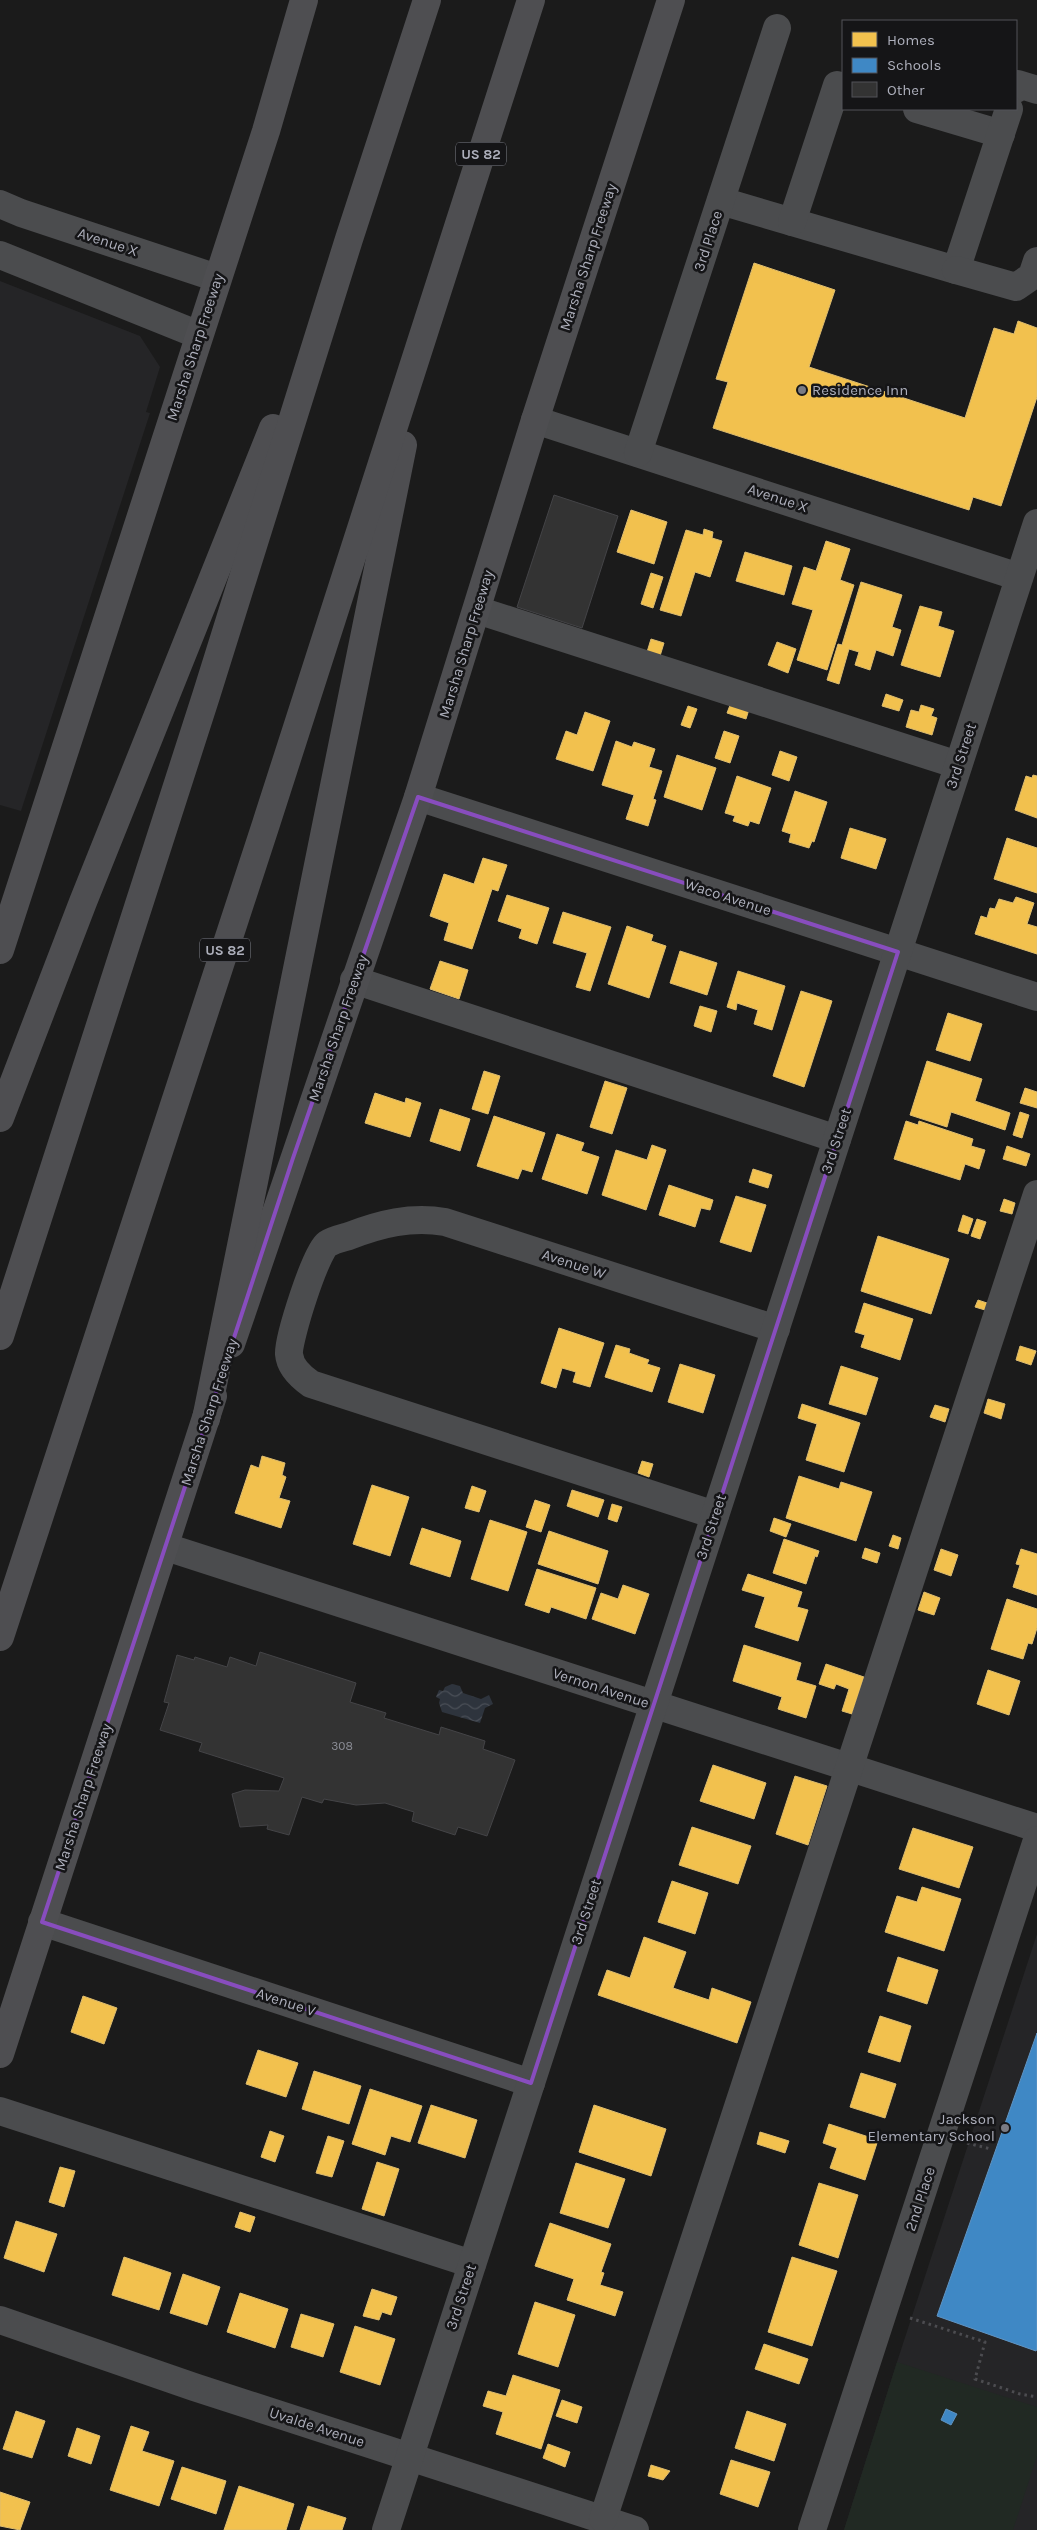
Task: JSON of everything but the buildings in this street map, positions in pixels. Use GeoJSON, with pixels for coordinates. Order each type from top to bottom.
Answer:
{"type":"FeatureCollection","features":[{"type":"Feature","properties":{"kind":"main road","name":"Marsha Sharp Freeway"},"geometry":{"type":"LineString","coordinates":[[0,950],[266,131],[304,0]]}},
{"type":"Feature","properties":{"kind":"main road"},"geometry":{"type":"LineString","coordinates":[[0,1336],[203,706],[349,239],[427,0]]}},
{"type":"Feature","properties":{"kind":"main road","name":"US 82"},"geometry":{"type":"LineString","coordinates":[[0,1636],[263,833],[531,0]]}},
{"type":"Feature","properties":{"kind":"main road","name":"Marsha Sharp Freeway"},"geometry":{"type":"LineString","coordinates":[[0,2054],[206,1419],[354,980],[418,797],[535,420],[670,0]]}},
{"type":"Feature","properties":{"kind":"main road"},"geometry":{"type":"LineString","coordinates":[[0,1118],[82,902],[349,239]]}},
{"type":"Feature","properties":{"kind":"main road"},"geometry":{"type":"LineString","coordinates":[[206,1419],[431,308]]}},
{"type":"Feature","properties":{"kind":"street","name":"3rd Place"},"geometry":{"type":"LineString","coordinates":[[638,453],[777,28]]}},
{"type":"Feature","properties":{"kind":"street"},"geometry":{"type":"LineString","coordinates":[[1017,86],[1018,84],[1037,90]]}},
{"type":"Feature","properties":{"kind":"street"},"geometry":{"type":"LineString","coordinates":[[792,222],[837,85],[842,87]]}},
{"type":"Feature","properties":{"kind":"street"},"geometry":{"type":"LineString","coordinates":[[920,110],[1001,134]]}},
{"type":"Feature","properties":{"kind":"street"},"geometry":{"type":"LineString","coordinates":[[956,270],[1009,110]]}},
{"type":"Feature","properties":{"kind":"street"},"geometry":{"type":"LineString","coordinates":[[721,200],[1016,287],[1032,276],[1037,261]]}},
{"type":"Feature","properties":{"kind":"street","name":"Avenue X"},"geometry":{"type":"LineString","coordinates":[[0,204],[21,214],[218,278]]}},
{"type":"Feature","properties":{"kind":"street"},"geometry":{"type":"LineString","coordinates":[[0,255],[199,335]]}},
{"type":"Feature","properties":{"kind":"street","name":"Avenue X"},"geometry":{"type":"LineString","coordinates":[[535,420],[1019,577]]}},
{"type":"Feature","properties":{"kind":"street","name":"3rd Street"},"geometry":{"type":"LineString","coordinates":[[386,2530],[1037,523]]}},
{"type":"Feature","properties":{"kind":"street"},"geometry":{"type":"LineString","coordinates":[[476,610],[958,765]]}},
{"type":"Feature","properties":{"kind":"street","name":"Waco Avenue"},"geometry":{"type":"LineString","coordinates":[[418,797],[1037,998]]}},
{"type":"Feature","properties":{"kind":"street"},"geometry":{"type":"LineString","coordinates":[[354,980],[837,1138]]}},
{"type":"Feature","properties":{"kind":"street"},"geometry":{"type":"LineString","coordinates":[[602,2519],[1037,1194]]}},
{"type":"Feature","properties":{"kind":"street","name":"Avenue W"},"geometry":{"type":"LineString","coordinates":[[715,1515],[311,1384],[303,1378],[292,1362],[290,1343],[316,1260],[326,1244],[370,1228],[408,1220],[445,1222],[776,1329]]}},
{"type":"Feature","properties":{"kind":"street","name":"Vernon Avenue"},"geometry":{"type":"LineString","coordinates":[[166,1547],[1037,1828]]}},
{"type":"Feature","properties":{"kind":"street","name":"2nd Place"},"geometry":{"type":"LineString","coordinates":[[812,2530],[1037,1840]]}},
{"type":"Feature","properties":{"kind":"street","name":"Avenue V"},"geometry":{"type":"LineString","coordinates":[[42,1922],[531,2083]]}},
{"type":"Feature","properties":{"kind":"street"},"geometry":{"type":"LineString","coordinates":[[0,2111],[472,2264]]}},
{"type":"Feature","properties":{"kind":"street","name":"Uvalde Avenue"},"geometry":{"type":"LineString","coordinates":[[0,2320],[194,2387],[635,2530]]}},
{"type":"Feature","properties":{"kind":"path"},"geometry":{"type":"LineString","coordinates":[[910,2318],[986,2342],[975,2379],[1020,2394],[1037,2396]]}},
{"type":"Feature","properties":{"kind":"highlighted area"},"geometry":{"type":"Polygon","coordinates":[[[418,797],[898,952],[531,2083],[42,1922],[293,1158],[418,797]]]}},
{"type":"Feature","properties":{"kind":"shaded area"},"geometry":{"type":"Polygon","coordinates":[[[0,281],[140,336],[160,367],[146,412],[150,413],[21,811],[0,805],[0,281]]]}},
{"type":"Feature","properties":{"kind":"shaded area","name":"Jackson Elementary School"},"geometry":{"type":"Polygon","coordinates":[[[1037,1934],[1037,2530],[844,2530],[897,2362],[1037,1934]]]}},
{"type":"Feature","properties":{"kind":"shaded area"},"geometry":{"type":"Polygon","coordinates":[[[897,2362],[1037,2407],[1037,2456],[1013,2530],[844,2530],[897,2362]]]}},
{"type":"Feature","properties":{"kind":"water"},"geometry":{"type":"Polygon","coordinates":[[[452,1684],[460,1686],[463,1693],[481,1699],[489,1695],[493,1704],[485,1708],[480,1723],[442,1712],[439,1703],[440,1699],[436,1697],[439,1690],[443,1691],[445,1687],[452,1684]]]}},
{"type":"Feature","properties":{"kind":"place","name":"Residence Inn"},"geometry":{"type":"Point","coordinates":[802,390]}},
{"type":"Feature","properties":{"kind":"place","name":"Jackson Elementary School"},"geometry":{"type":"Point","coordinates":[1005,2128]}}]}
